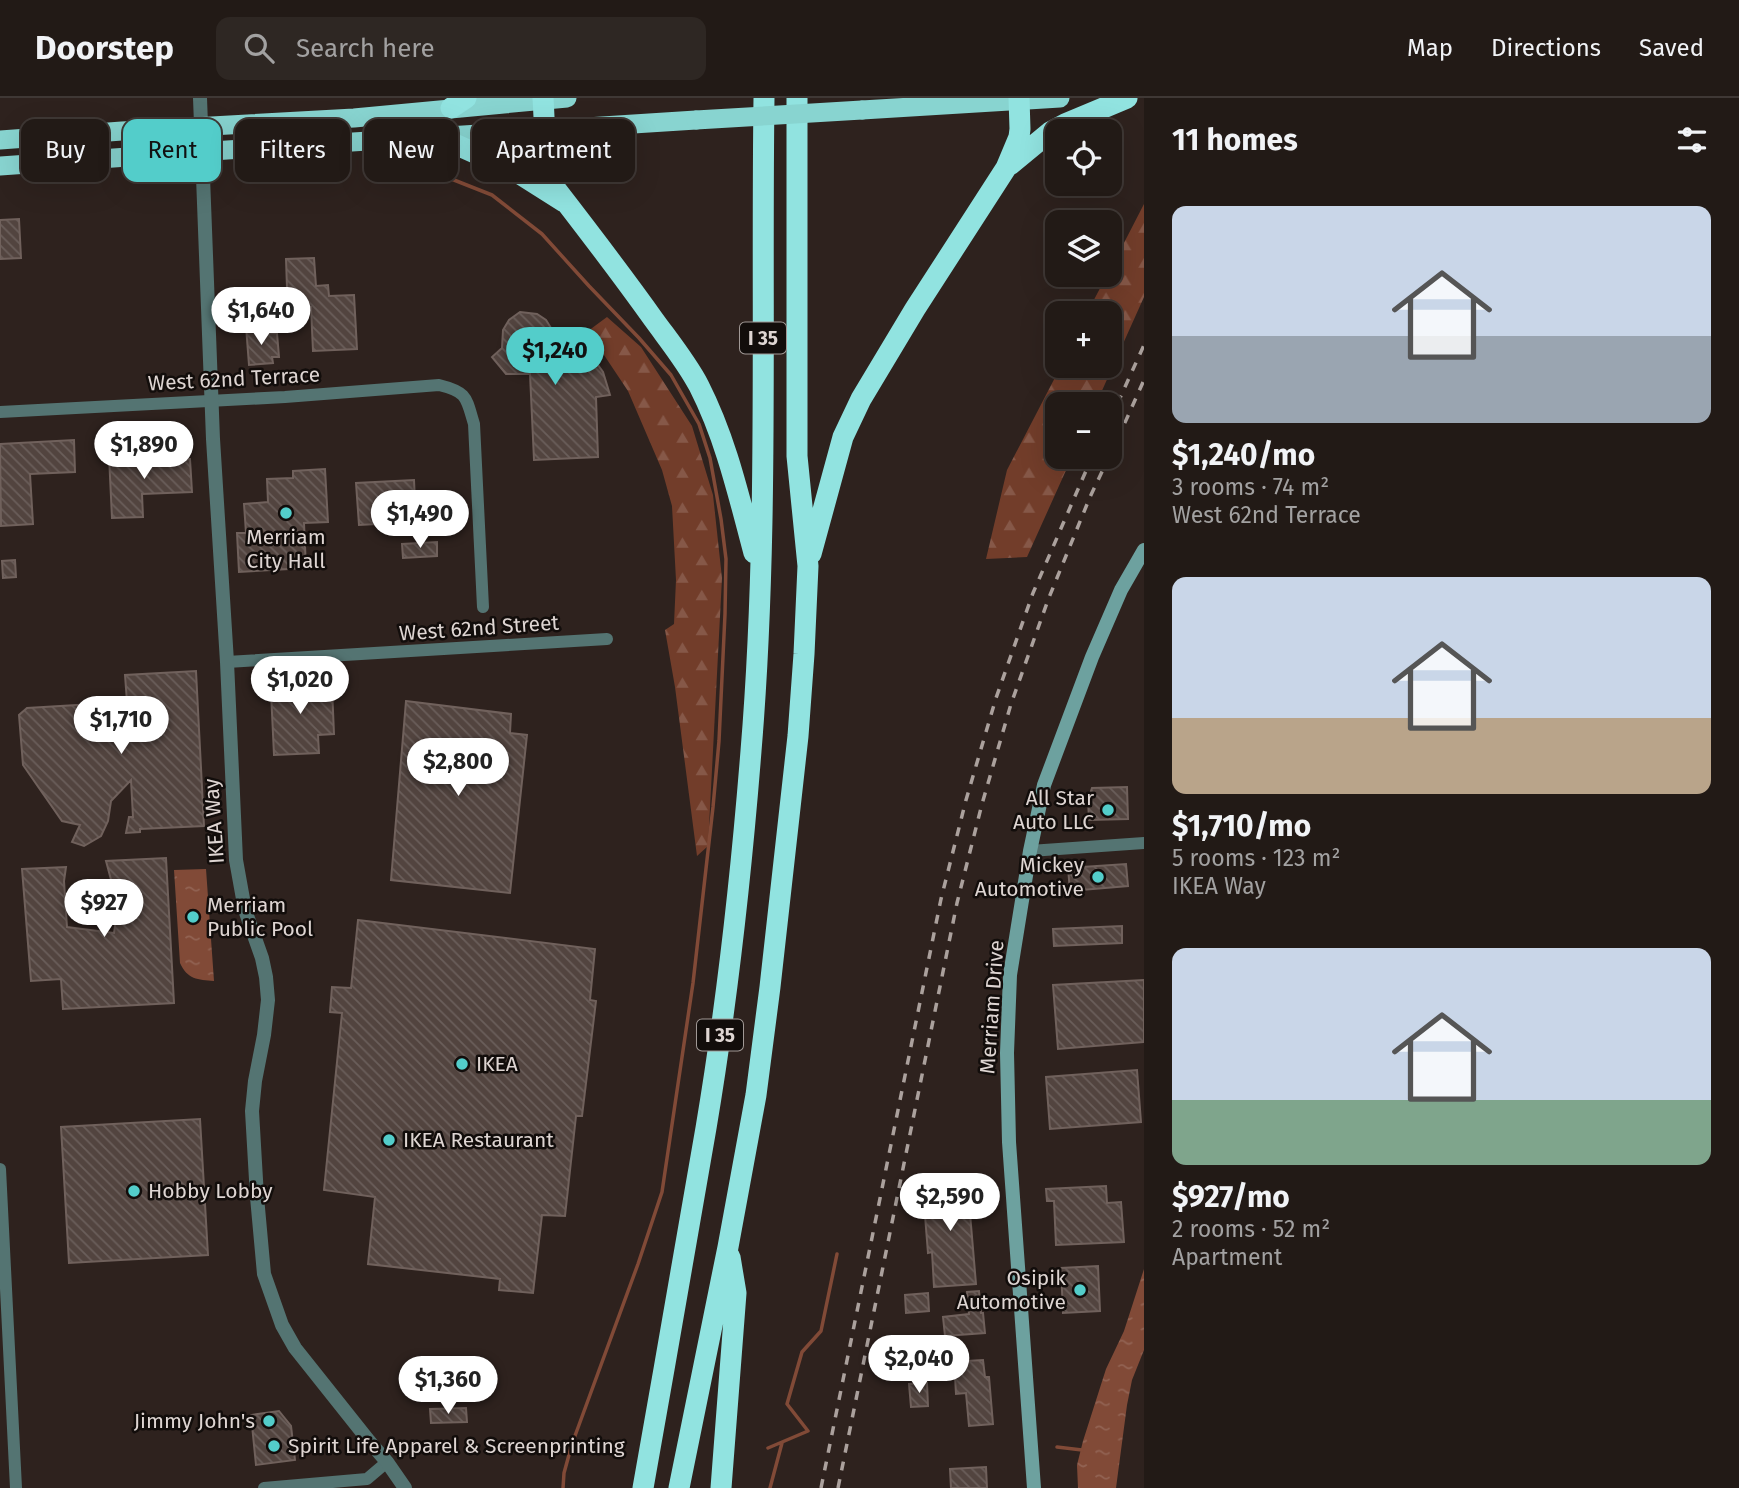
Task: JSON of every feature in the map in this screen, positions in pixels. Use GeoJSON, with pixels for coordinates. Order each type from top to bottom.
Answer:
{"type":"FeatureCollection","features":[{"type":"Feature","properties":{"kind":"highway"},"geometry":{"type":"LineString","coordinates":[[221,126],[354,118],[458,103],[567,98]]}},
{"type":"Feature","properties":{"kind":"highway","name":"I 35"},"geometry":{"type":"LineString","coordinates":[[642,1488],[707,1126],[732,949],[752,747],[762,494],[764,98]]}},
{"type":"Feature","properties":{"kind":"highway","name":"I 35"},"geometry":{"type":"LineString","coordinates":[[679,1488],[728,1247],[755,1095],[798,736],[808,566],[797,456],[797,98]]}},
{"type":"Feature","properties":{"kind":"highway"},"geometry":{"type":"LineString","coordinates":[[635,124],[1060,98]]}},
{"type":"Feature","properties":{"kind":"highway"},"geometry":{"type":"LineString","coordinates":[[1006,169],[1050,132],[1127,98]]}},
{"type":"Feature","properties":{"kind":"highway"},"geometry":{"type":"LineString","coordinates":[[543,99],[544,119]]}},
{"type":"Feature","properties":{"kind":"highway"},"geometry":{"type":"LineString","coordinates":[[808,566],[843,437],[861,398],[1006,169],[1019,136],[1019,99]]}},
{"type":"Feature","properties":{"kind":"highway"},"geometry":{"type":"LineString","coordinates":[[0,139],[21,138]]}},
{"type":"Feature","properties":{"kind":"highway"},"geometry":{"type":"LineString","coordinates":[[0,146],[21,139]]}},
{"type":"Feature","properties":{"kind":"highway"},"geometry":{"type":"LineString","coordinates":[[221,150],[364,141]]}},
{"type":"Feature","properties":{"kind":"highway"},"geometry":{"type":"LineString","coordinates":[[458,146],[515,171],[568,205]]}},
{"type":"Feature","properties":{"kind":"highway"},"geometry":{"type":"LineString","coordinates":[[0,166],[123,157]]}},
{"type":"Feature","properties":{"kind":"highway"},"geometry":{"type":"LineString","coordinates":[[553,182],[698,385],[715,420],[729,461],[760,578]]}},
{"type":"Feature","properties":{"kind":"highway"},"geometry":{"type":"LineString","coordinates":[[721,1488],[736,1293],[728,1247]]}},
{"type":"Feature","properties":{"kind":"main road","name":"Merriam Drive"},"geometry":{"type":"LineString","coordinates":[[1034,1488],[1009,1142],[1007,1054],[1010,975],[1030,850],[1044,785],[1087,669],[1121,590],[1144,550]]}},
{"type":"Feature","properties":{"kind":"street","name":"IKEA Way"},"geometry":{"type":"LineString","coordinates":[[200,98],[201,119]]}},
{"type":"Feature","properties":{"kind":"street","name":"IKEA Way"},"geometry":{"type":"LineString","coordinates":[[203,182],[217,526],[227,662],[236,860],[245,910],[262,958],[268,1000],[252,1111],[264,1273],[282,1325],[295,1348],[387,1462],[402,1486]]}},
{"type":"Feature","properties":{"kind":"street","name":"West 62nd Terrace"},"geometry":{"type":"LineString","coordinates":[[0,412],[285,397],[439,385],[456,389],[466,398],[474,424],[483,607]]}},
{"type":"Feature","properties":{"kind":"street","name":"West 62nd Street"},"geometry":{"type":"LineString","coordinates":[[227,662],[607,639]]}},
{"type":"Feature","properties":{"kind":"street"},"geometry":{"type":"LineString","coordinates":[[1030,850],[1144,843]]}},
{"type":"Feature","properties":{"kind":"street"},"geometry":{"type":"LineString","coordinates":[[0,1169],[6,1406],[16,1488]]}},
{"type":"Feature","properties":{"kind":"street"},"geometry":{"type":"LineString","coordinates":[[264,1488],[368,1479],[387,1462]]}},
{"type":"Feature","properties":{"kind":"green space"},"geometry":{"type":"Polygon","coordinates":[[[1144,204],[1144,297],[1122,346],[1122,301],[1093,301],[1101,287],[1122,287],[1122,247],[1144,204]]]}},
{"type":"Feature","properties":{"kind":"green space"},"geometry":{"type":"Polygon","coordinates":[[[607,317],[641,347],[692,426],[713,495],[722,578],[708,846],[697,856],[665,630],[674,624],[676,580],[672,506],[662,470],[628,391],[588,331],[607,317]]]}},
{"type":"Feature","properties":{"kind":"green space"},"geometry":{"type":"Polygon","coordinates":[[[1055,378],[1108,378],[1101,392],[1048,392],[1055,378]]]}},
{"type":"Feature","properties":{"kind":"green space"},"geometry":{"type":"Polygon","coordinates":[[[1045,397],[1045,469],[1067,469],[1027,557],[986,559],[1007,470],[1045,397]]]}},
{"type":"Feature","properties":{"kind":"water","name":"Merriam Public Pool"},"geometry":{"type":"Polygon","coordinates":[[[206,869],[214,981],[194,978],[180,963],[174,870],[206,869]]]}},
{"type":"Feature","properties":{"kind":"water"},"geometry":{"type":"Polygon","coordinates":[[[1144,1269],[1144,1350],[1132,1380],[1116,1488],[1078,1488],[1077,1465],[1083,1441],[1106,1369],[1124,1331],[1144,1269]]]}},
{"type":"Feature","properties":{"kind":"building"},"geometry":{"type":"Polygon","coordinates":[[[19,219],[21,258],[0,259],[0,220],[19,219]]]}},
{"type":"Feature","properties":{"kind":"building"},"geometry":{"type":"Polygon","coordinates":[[[314,258],[316,286],[328,285],[329,296],[354,295],[357,349],[313,351],[311,307],[282,309],[281,288],[287,288],[286,259],[314,258]]]}},
{"type":"Feature","properties":{"kind":"building"},"geometry":{"type":"Polygon","coordinates":[[[520,312],[537,314],[546,320],[551,328],[566,334],[590,354],[603,372],[610,395],[596,397],[598,457],[534,460],[530,374],[506,374],[492,357],[502,348],[503,330],[509,320],[520,312]]]}},
{"type":"Feature","properties":{"kind":"building"},"geometry":{"type":"Polygon","coordinates":[[[246,326],[257,326],[258,334],[277,333],[279,357],[272,357],[273,363],[249,365],[246,326]]]}},
{"type":"Feature","properties":{"kind":"building"},"geometry":{"type":"Polygon","coordinates":[[[74,440],[75,472],[30,474],[33,524],[1,526],[0,444],[74,440]]]}},
{"type":"Feature","properties":{"kind":"building"},"geometry":{"type":"Polygon","coordinates":[[[153,451],[154,461],[190,459],[192,492],[142,494],[143,517],[112,518],[109,456],[153,451]]]}},
{"type":"Feature","properties":{"kind":"building","name":"Merriam City Hall"},"geometry":{"type":"Polygon","coordinates":[[[325,469],[328,522],[304,523],[306,568],[239,572],[237,533],[246,533],[244,504],[268,502],[267,479],[293,478],[293,471],[325,469]]]}},
{"type":"Feature","properties":{"kind":"building"},"geometry":{"type":"Polygon","coordinates":[[[414,480],[416,522],[359,525],[356,483],[414,480]]]}},
{"type":"Feature","properties":{"kind":"building"},"geometry":{"type":"Polygon","coordinates":[[[437,542],[437,556],[403,558],[402,544],[437,542]]]}},
{"type":"Feature","properties":{"kind":"building"},"geometry":{"type":"Polygon","coordinates":[[[15,560],[16,577],[3,578],[2,561],[15,560]]]}},
{"type":"Feature","properties":{"kind":"building"},"geometry":{"type":"Polygon","coordinates":[[[281,670],[282,683],[294,682],[294,686],[315,685],[315,688],[332,687],[334,734],[318,735],[319,753],[274,755],[270,671],[281,670]]]}},
{"type":"Feature","properties":{"kind":"building"},"geometry":{"type":"Polygon","coordinates":[[[196,671],[204,826],[140,829],[140,832],[126,833],[129,817],[133,817],[131,780],[111,801],[108,821],[101,836],[84,846],[72,842],[80,825],[62,821],[23,765],[19,715],[27,708],[127,702],[125,675],[196,671]]]}},
{"type":"Feature","properties":{"kind":"building"},"geometry":{"type":"Polygon","coordinates":[[[406,701],[511,714],[510,733],[527,735],[510,893],[391,880],[406,701]]]}},
{"type":"Feature","properties":{"kind":"building","name":"All Star Auto LLC"},"geometry":{"type":"Polygon","coordinates":[[[1127,787],[1128,819],[1089,820],[1088,800],[1092,788],[1127,787]]]}},
{"type":"Feature","properties":{"kind":"building"},"geometry":{"type":"Polygon","coordinates":[[[166,858],[174,1003],[63,1009],[61,979],[31,981],[22,869],[66,867],[64,881],[67,927],[114,933],[118,906],[106,861],[166,858]]]}},
{"type":"Feature","properties":{"kind":"building","name":"Mickey Automotive"},"geometry":{"type":"Polygon","coordinates":[[[1126,864],[1128,886],[1070,891],[1068,868],[1126,864]]]}},
{"type":"Feature","properties":{"kind":"building","name":"IKEA"},"geometry":{"type":"Polygon","coordinates":[[[358,920],[595,949],[590,1000],[596,1001],[582,1116],[576,1116],[565,1216],[542,1215],[533,1293],[499,1290],[500,1279],[368,1264],[375,1197],[324,1190],[342,1013],[330,1012],[332,987],[351,988],[358,920]]]}},
{"type":"Feature","properties":{"kind":"building"},"geometry":{"type":"Polygon","coordinates":[[[1122,926],[1122,943],[1054,946],[1053,929],[1122,926]]]}},
{"type":"Feature","properties":{"kind":"building"},"geometry":{"type":"Polygon","coordinates":[[[1144,980],[1144,1042],[1058,1049],[1053,985],[1144,980]]]}},
{"type":"Feature","properties":{"kind":"building"},"geometry":{"type":"Polygon","coordinates":[[[1137,1070],[1141,1122],[1050,1129],[1046,1077],[1137,1070]]]}},
{"type":"Feature","properties":{"kind":"building","name":"Hobby Lobby"},"geometry":{"type":"Polygon","coordinates":[[[200,1119],[208,1255],[69,1263],[61,1127],[200,1119]]]}},
{"type":"Feature","properties":{"kind":"building"},"geometry":{"type":"Polygon","coordinates":[[[967,1178],[976,1284],[934,1287],[932,1252],[928,1253],[924,1203],[928,1203],[927,1181],[967,1178]]]}},
{"type":"Feature","properties":{"kind":"building"},"geometry":{"type":"Polygon","coordinates":[[[1106,1186],[1107,1203],[1121,1202],[1124,1242],[1056,1245],[1054,1201],[1047,1201],[1046,1189],[1106,1186]]]}},
{"type":"Feature","properties":{"kind":"building","name":"Osipik Automotive"},"geometry":{"type":"Polygon","coordinates":[[[1098,1266],[1100,1311],[1063,1313],[1061,1268],[1098,1266]]]}},
{"type":"Feature","properties":{"kind":"building"},"geometry":{"type":"Polygon","coordinates":[[[979,1291],[985,1333],[945,1336],[943,1317],[969,1314],[967,1292],[979,1291]]]}},
{"type":"Feature","properties":{"kind":"building"},"geometry":{"type":"Polygon","coordinates":[[[928,1293],[929,1311],[906,1313],[905,1295],[928,1293]]]}},
{"type":"Feature","properties":{"kind":"building"},"geometry":{"type":"Polygon","coordinates":[[[983,1360],[985,1377],[989,1377],[993,1424],[969,1426],[966,1393],[956,1394],[955,1377],[950,1377],[949,1362],[983,1360]]]}},
{"type":"Feature","properties":{"kind":"building"},"geometry":{"type":"Polygon","coordinates":[[[927,1383],[928,1406],[911,1407],[909,1384],[927,1383]]]}},
{"type":"Feature","properties":{"kind":"building"},"geometry":{"type":"Polygon","coordinates":[[[466,1408],[467,1422],[431,1423],[430,1409],[466,1408]]]}},
{"type":"Feature","properties":{"kind":"building","name":"Spirit Life Apparel & Screenprinting"},"geometry":{"type":"Polygon","coordinates":[[[279,1411],[291,1426],[295,1460],[256,1465],[251,1415],[279,1411]]]}},
{"type":"Feature","properties":{"kind":"building"},"geometry":{"type":"Polygon","coordinates":[[[986,1467],[987,1488],[951,1488],[950,1469],[986,1467]]]}},
{"type":"Feature","properties":{"kind":"waterway"},"geometry":{"type":"LineString","coordinates":[[458,182],[492,195],[542,234],[671,375],[699,424],[710,458],[726,559],[719,741],[713,807],[693,983],[662,1192],[572,1444],[563,1488]]}},
{"type":"Feature","properties":{"kind":"waterway"},"geometry":{"type":"LineString","coordinates":[[768,1448],[808,1431],[787,1404],[802,1352],[821,1331],[837,1254]]}},
{"type":"Feature","properties":{"kind":"waterway"},"geometry":{"type":"LineString","coordinates":[[770,1488],[782,1443]]}},
{"type":"Feature","properties":{"kind":"waterway"},"geometry":{"type":"LineString","coordinates":[[1057,1447],[1082,1450]]}},
{"type":"Feature","properties":{"kind":"railway"},"geometry":{"type":"LineString","coordinates":[[1122,394],[1144,345]]}},
{"type":"Feature","properties":{"kind":"railway"},"geometry":{"type":"LineString","coordinates":[[1122,429],[1144,380]]}},
{"type":"Feature","properties":{"kind":"railway"},"geometry":{"type":"LineString","coordinates":[[821,1488],[941,899],[966,800],[996,698],[1033,593],[1087,469]]}},
{"type":"Feature","properties":{"kind":"railway"},"geometry":{"type":"LineString","coordinates":[[838,1488],[957,903],[982,804],[1011,704],[1048,600],[1103,469]]}},
{"type":"Feature","properties":{"kind":"place","name":"Merriam City Hall"},"geometry":{"type":"Point","coordinates":[286,513]}},
{"type":"Feature","properties":{"kind":"place","name":"All Star Auto LLC"},"geometry":{"type":"Point","coordinates":[1108,810]}},
{"type":"Feature","properties":{"kind":"place","name":"Mickey Automotive"},"geometry":{"type":"Point","coordinates":[1098,877]}},
{"type":"Feature","properties":{"kind":"place","name":"Merriam Public Pool"},"geometry":{"type":"Point","coordinates":[193,917]}},
{"type":"Feature","properties":{"kind":"place","name":"IKEA"},"geometry":{"type":"Point","coordinates":[462,1064]}},
{"type":"Feature","properties":{"kind":"place","name":"IKEA Restaurant"},"geometry":{"type":"Point","coordinates":[389,1140]}},
{"type":"Feature","properties":{"kind":"place","name":"Hobby Lobby"},"geometry":{"type":"Point","coordinates":[134,1191]}},
{"type":"Feature","properties":{"kind":"place","name":"Osipik Automotive"},"geometry":{"type":"Point","coordinates":[1080,1290]}},
{"type":"Feature","properties":{"kind":"place","name":"Jimmy John's"},"geometry":{"type":"Point","coordinates":[269,1421]}},
{"type":"Feature","properties":{"kind":"place","name":"Spirit Life Apparel & Screenprinting"},"geometry":{"type":"Point","coordinates":[274,1446]}}]}
